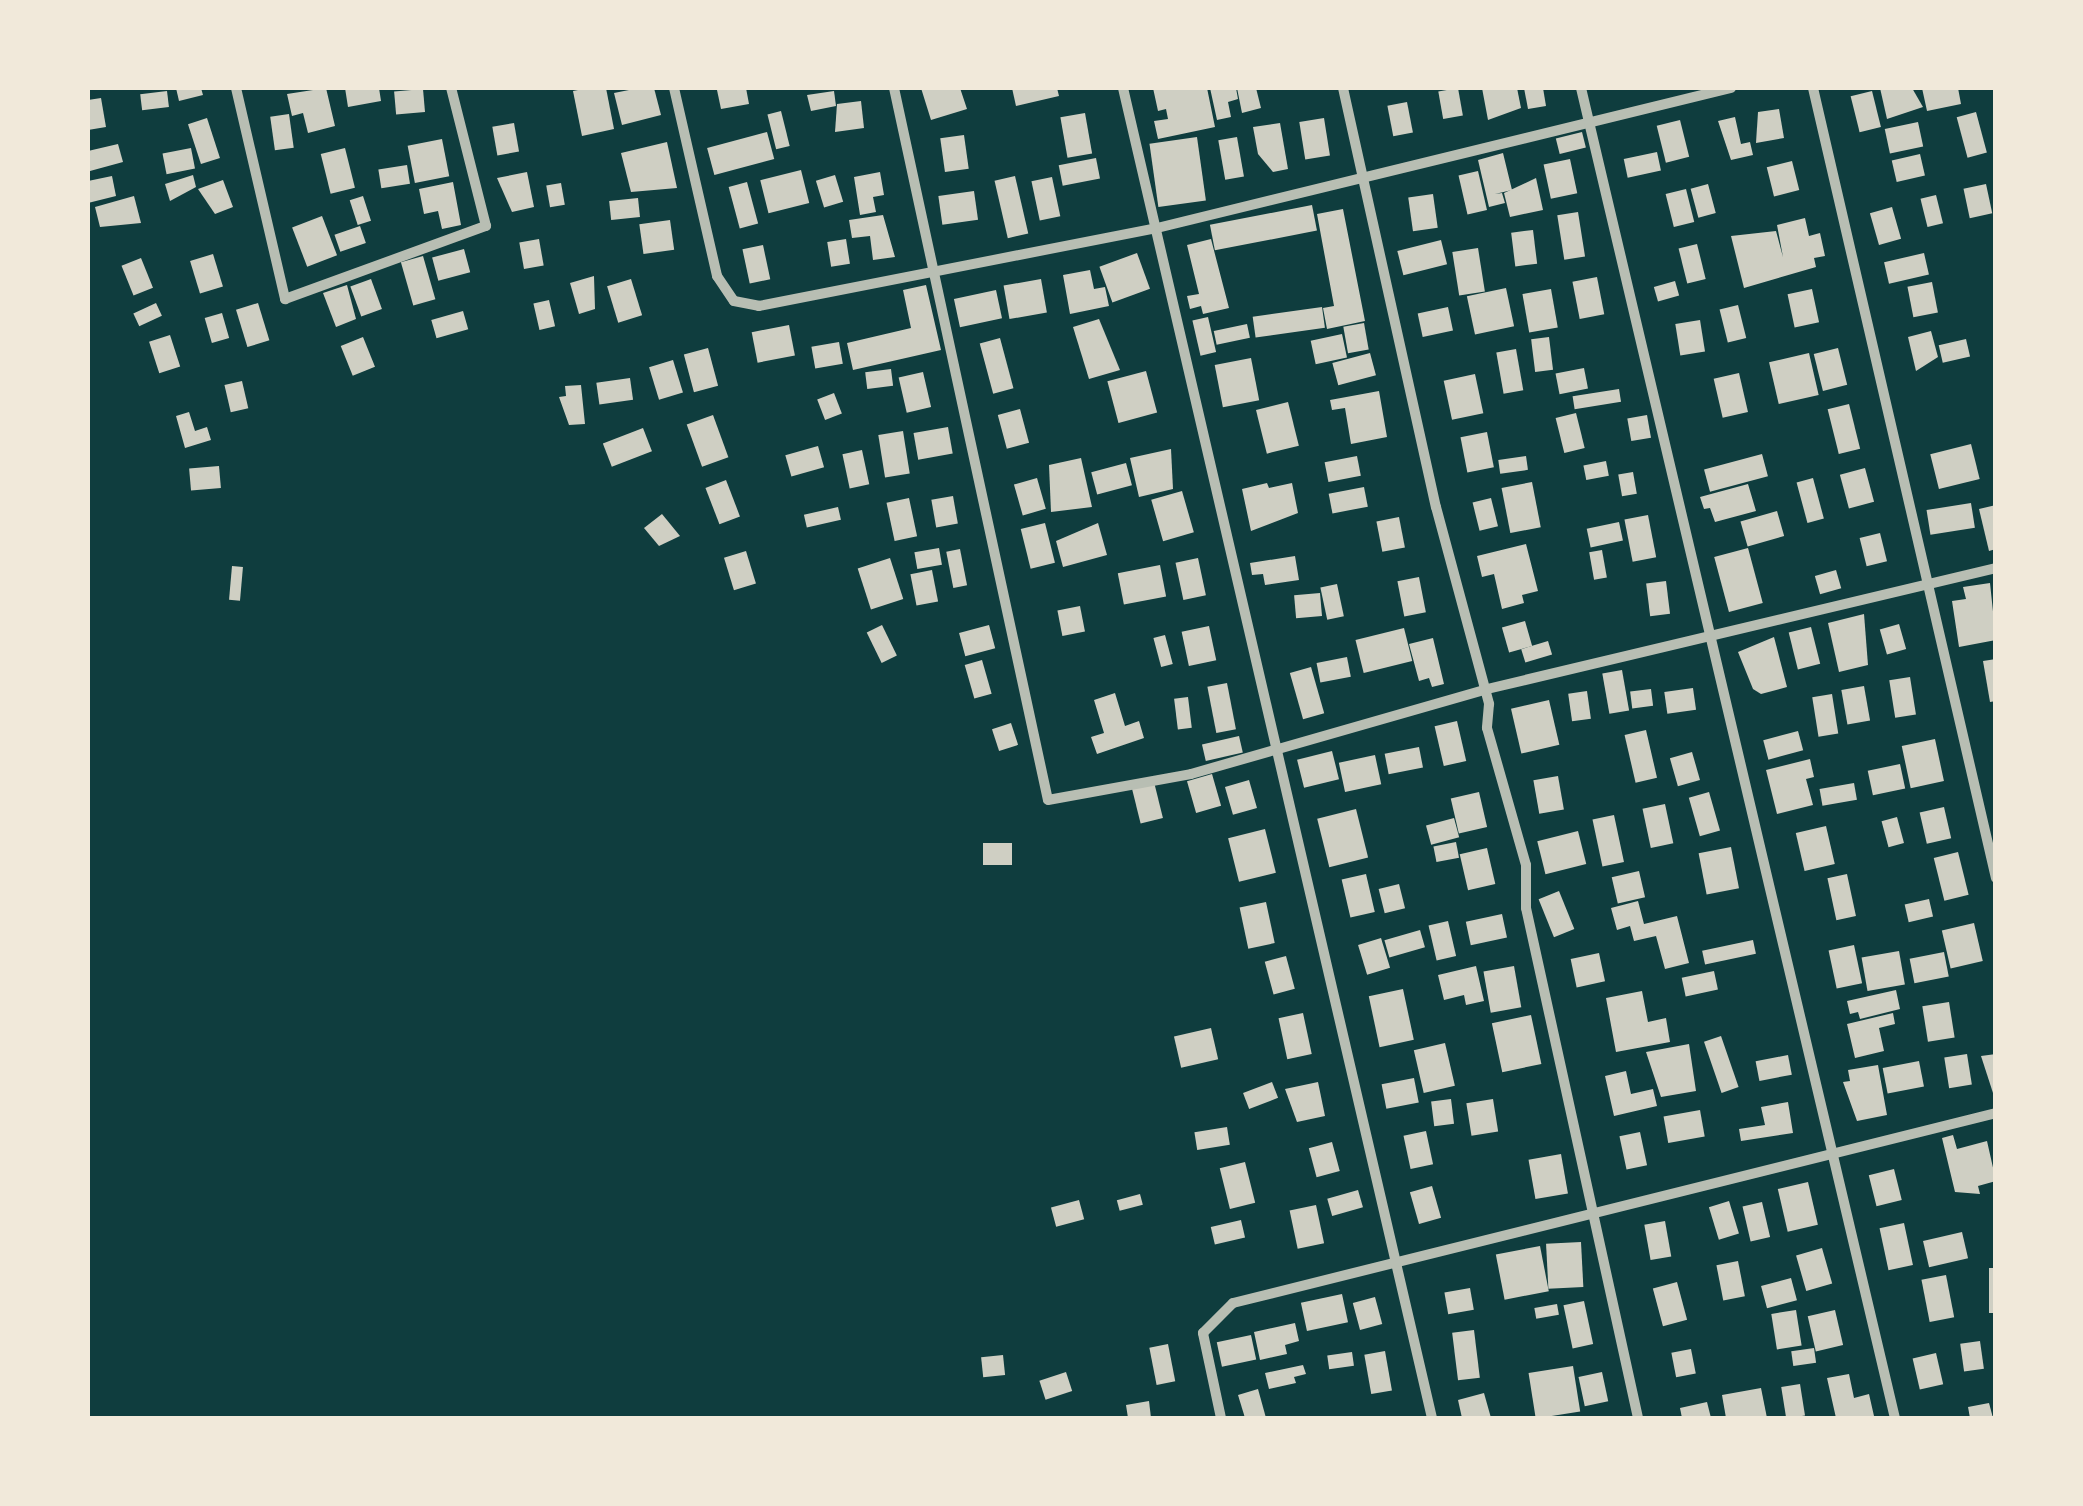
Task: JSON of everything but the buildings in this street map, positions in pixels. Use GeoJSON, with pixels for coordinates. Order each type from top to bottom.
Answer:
{"type":"FeatureCollection","features":[{"type":"Feature","properties":{"kind":"street"},"geometry":{"type":"LineString","coordinates":[[236,88],[285,299],[486,226],[451,88]]}},
{"type":"Feature","properties":{"kind":"street"},"geometry":{"type":"LineString","coordinates":[[674,88],[717,276],[734,302],[759,306],[1153,229],[1730,88]]}},
{"type":"Feature","properties":{"kind":"street"},"geometry":{"type":"LineString","coordinates":[[894,88],[1048,800],[1191,774],[1277,746],[1484,690],[1996,568]]}},
{"type":"Feature","properties":{"kind":"street"},"geometry":{"type":"LineString","coordinates":[[1123,88],[1277,746],[1392,1264],[1432,1418]]}},
{"type":"Feature","properties":{"kind":"street"},"geometry":{"type":"LineString","coordinates":[[1343,88],[1484,690],[1487,728],[1526,865],[1526,908],[1597,1210],[1638,1418]]}},
{"type":"Feature","properties":{"kind":"street"},"geometry":{"type":"LineString","coordinates":[[1581,88],[1716,637],[1895,1418]]}},
{"type":"Feature","properties":{"kind":"street"},"geometry":{"type":"LineString","coordinates":[[1812,88],[1931,584],[1996,878]]}},
{"type":"Feature","properties":{"kind":"street"},"geometry":{"type":"LineString","coordinates":[[1221,1418],[1202,1333],[1217,1312],[1233,1302],[1996,1112]]}}]}
